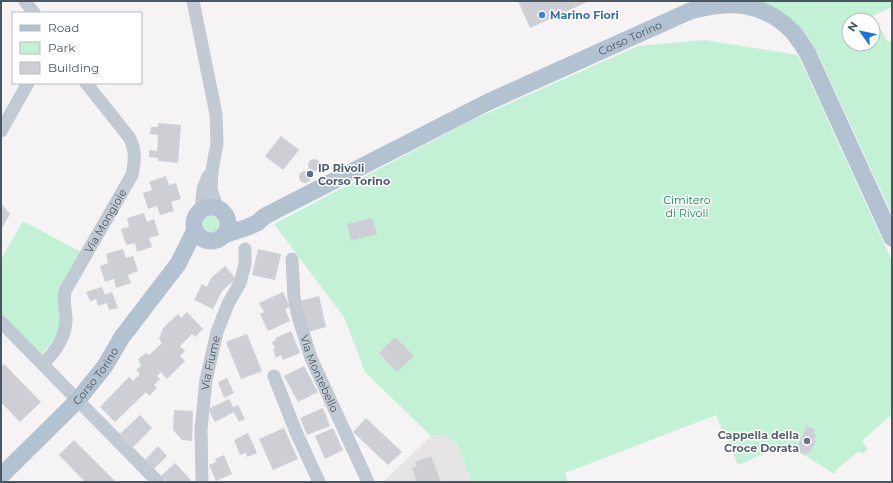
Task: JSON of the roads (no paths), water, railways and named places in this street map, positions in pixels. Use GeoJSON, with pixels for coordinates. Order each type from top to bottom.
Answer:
{"type":"FeatureCollection","features":[{"type":"Feature","properties":{"kind":"main road","name":"Corso Torino"},"geometry":{"type":"LineString","coordinates":[[224,235],[257,223],[265,216],[488,102],[690,11],[719,4],[734,3],[753,6],[778,19],[793,32],[807,52],[892,238]]}},
{"type":"Feature","properties":{"kind":"main road"},"geometry":{"type":"LineString","coordinates":[[207,208],[221,212],[228,225],[224,235],[217,240],[201,235],[195,219],[201,211],[207,208]]}},
{"type":"Feature","properties":{"kind":"main road","name":"Corso Torino"},"geometry":{"type":"LineString","coordinates":[[221,212],[236,218],[265,216]]}},
{"type":"Feature","properties":{"kind":"main road","name":"Corso Torino"},"geometry":{"type":"LineString","coordinates":[[1,476],[77,401],[105,366],[122,337],[201,235]]}},
{"type":"Feature","properties":{"kind":"street"},"geometry":{"type":"LineString","coordinates":[[25,1],[33,12]]}},
{"type":"Feature","properties":{"kind":"street"},"geometry":{"type":"LineString","coordinates":[[193,1],[216,114],[217,144],[212,170],[211,190],[221,212]]}},
{"type":"Feature","properties":{"kind":"street"},"geometry":{"type":"LineString","coordinates":[[1,131],[27,84]]}},
{"type":"Feature","properties":{"kind":"street","name":"Via Mongioie"},"geometry":{"type":"LineString","coordinates":[[43,364],[56,349],[64,333],[66,325],[64,299],[65,291],[132,175],[134,166],[134,146],[129,136],[87,84]]}},
{"type":"Feature","properties":{"kind":"street"},"geometry":{"type":"LineString","coordinates":[[201,211],[203,189],[212,170]]}},
{"type":"Feature","properties":{"kind":"street","name":"Via Fiume"},"geometry":{"type":"LineString","coordinates":[[202,482],[201,429],[208,373],[217,332],[228,304],[240,283],[245,264],[245,249]]}},
{"type":"Feature","properties":{"kind":"street","name":"Via Montebello"},"geometry":{"type":"LineString","coordinates":[[292,259],[294,297],[298,316],[311,358],[368,482]]}},
{"type":"Feature","properties":{"kind":"street"},"geometry":{"type":"LineString","coordinates":[[1,322],[158,482]]}},
{"type":"Feature","properties":{"kind":"street"},"geometry":{"type":"LineString","coordinates":[[274,376],[296,432],[320,482]]}},
{"type":"Feature","properties":{"kind":"place","name":"Marino Fiori"},"geometry":{"type":"Point","coordinates":[542,15]}},
{"type":"Feature","properties":{"kind":"place","name":"IP Rivoli Corso Torino"},"geometry":{"type":"Point","coordinates":[310,174]}},
{"type":"Feature","properties":{"kind":"place","name":"Cappella della Croce Dorata"},"geometry":{"type":"Point","coordinates":[807,441]}},
{"type":"Feature","properties":{"kind":"park label","name":"Cimitero di Rivoli"},"geometry":{"type":"Point","coordinates":[687,206]}}]}
